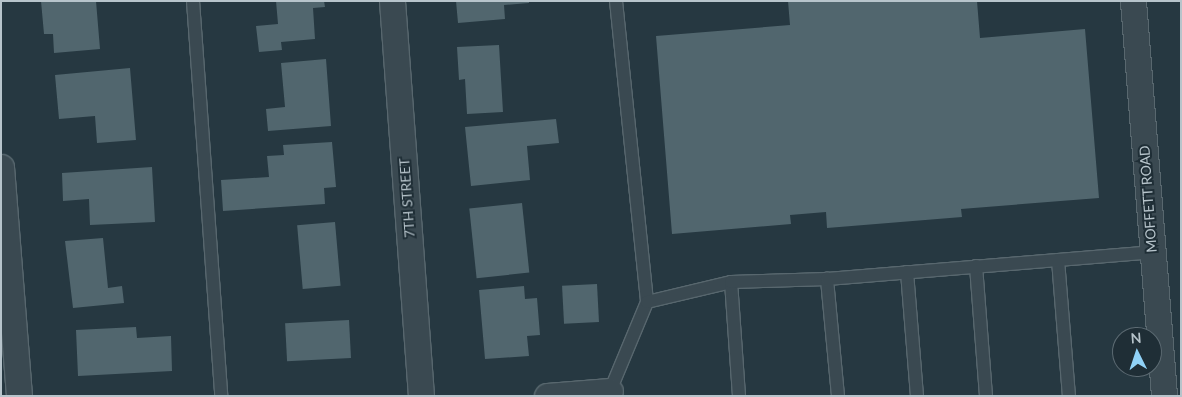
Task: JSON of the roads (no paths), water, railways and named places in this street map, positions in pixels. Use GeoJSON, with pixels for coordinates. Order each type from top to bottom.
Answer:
{"type":"FeatureCollection","features":[{"type":"Feature","properties":{"kind":"street","name":"7TH STREET"},"geometry":{"type":"LineString","coordinates":[[392,1],[421,396]]}},
{"type":"Feature","properties":{"kind":"street","name":"MOFFETT ROAD"},"geometry":{"type":"LineString","coordinates":[[1133,1],[1164,396]]}},
{"type":"Feature","properties":{"kind":"street"},"geometry":{"type":"LineString","coordinates":[[1,167],[19,396]]}},
{"type":"Feature","properties":{"kind":"street"},"geometry":{"type":"LineString","coordinates":[[546,396],[611,393]]}},
{"type":"Feature","properties":{"kind":"lane"},"geometry":{"type":"LineString","coordinates":[[193,1],[221,396]]}},
{"type":"Feature","properties":{"kind":"lane"},"geometry":{"type":"LineString","coordinates":[[611,393],[647,302],[616,1]]}},
{"type":"Feature","properties":{"kind":"lane"},"geometry":{"type":"LineString","coordinates":[[647,302],[731,282],[827,279],[1152,252]]}},
{"type":"Feature","properties":{"kind":"lane"},"geometry":{"type":"LineString","coordinates":[[1058,260],[1069,396]]}},
{"type":"Feature","properties":{"kind":"lane"},"geometry":{"type":"LineString","coordinates":[[976,266],[986,396]]}},
{"type":"Feature","properties":{"kind":"lane"},"geometry":{"type":"LineString","coordinates":[[907,272],[917,396]]}},
{"type":"Feature","properties":{"kind":"lane"},"geometry":{"type":"LineString","coordinates":[[827,279],[838,396]]}},
{"type":"Feature","properties":{"kind":"lane"},"geometry":{"type":"LineString","coordinates":[[731,282],[740,396]]}}]}
